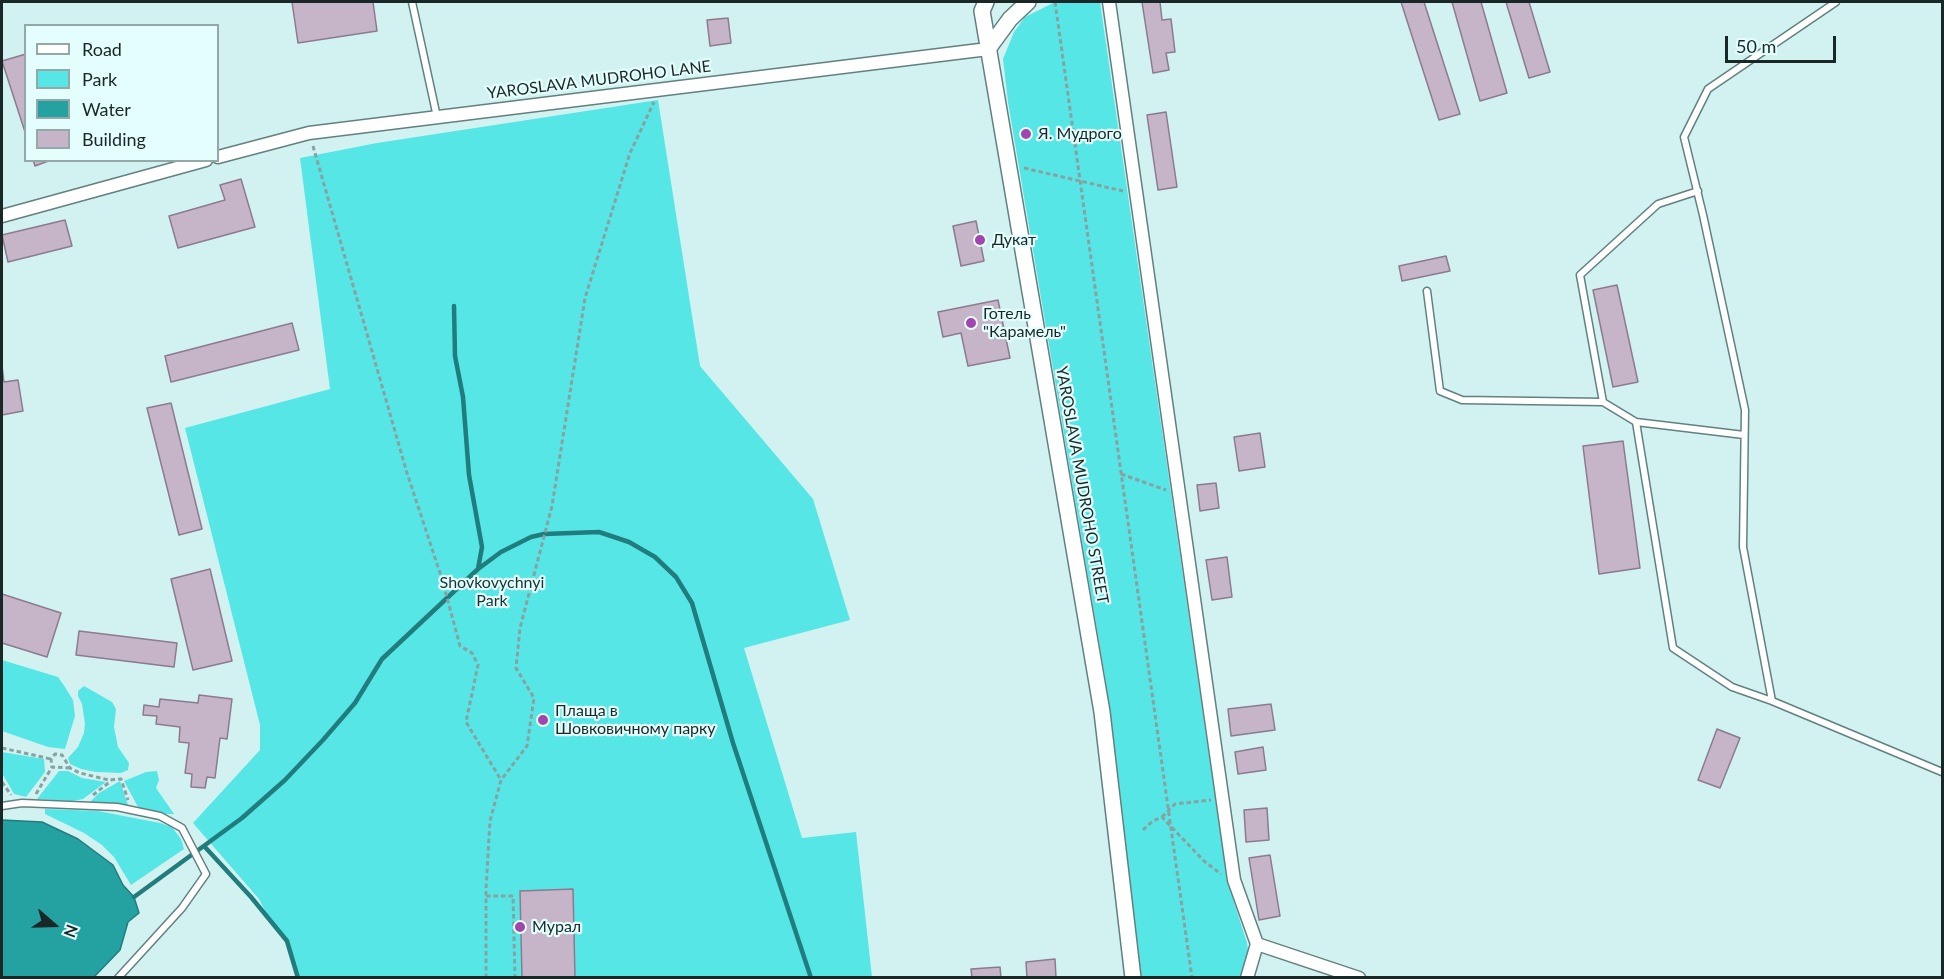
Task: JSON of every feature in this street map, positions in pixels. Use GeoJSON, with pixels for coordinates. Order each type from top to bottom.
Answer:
{"type":"FeatureCollection","features":[{"type":"Feature","properties":{"kind":"street"},"geometry":{"type":"LineString","coordinates":[[988,49],[1010,19],[1028,2]]}},
{"type":"Feature","properties":{"kind":"street"},"geometry":{"type":"LineString","coordinates":[[1109,2],[1233,880],[1257,944],[1247,978]]}},
{"type":"Feature","properties":{"kind":"street","name":"YAROSLAVA MUDROHO STREET"},"geometry":{"type":"LineString","coordinates":[[983,5],[988,49],[1102,712],[1133,978]]}},
{"type":"Feature","properties":{"kind":"street","name":"YAROSLAVA MUDROHO LANE"},"geometry":{"type":"LineString","coordinates":[[219,158],[309,133],[988,49]]}},
{"type":"Feature","properties":{"kind":"street"},"geometry":{"type":"LineString","coordinates":[[2,216],[199,162]]}},
{"type":"Feature","properties":{"kind":"street"},"geometry":{"type":"LineString","coordinates":[[1257,944],[1359,978]]}},
{"type":"Feature","properties":{"kind":"lane"},"geometry":{"type":"LineString","coordinates":[[412,2],[437,117]]}},
{"type":"Feature","properties":{"kind":"lane"},"geometry":{"type":"LineString","coordinates":[[1772,701],[1743,547],[1745,410],[1698,191],[1684,137],[1708,89],[1836,2]]}},
{"type":"Feature","properties":{"kind":"lane"},"geometry":{"type":"LineString","coordinates":[[1603,402],[1580,275],[1658,204],[1698,191]]}},
{"type":"Feature","properties":{"kind":"lane"},"geometry":{"type":"LineString","coordinates":[[1427,291],[1440,391],[1462,400],[1603,402],[1636,422],[1744,435]]}},
{"type":"Feature","properties":{"kind":"lane"},"geometry":{"type":"LineString","coordinates":[[1636,422],[1673,648],[1732,687],[1772,701],[1942,772]]}},
{"type":"Feature","properties":{"kind":"lane"},"geometry":{"type":"LineString","coordinates":[[2,806],[31,803],[117,807],[160,816],[182,828],[206,874],[182,908],[118,978]]}},
{"type":"Feature","properties":{"kind":"path"},"geometry":{"type":"LineString","coordinates":[[1055,2],[1192,978]]}},
{"type":"Feature","properties":{"kind":"path"},"geometry":{"type":"LineString","coordinates":[[486,978],[486,896],[490,821],[501,780],[527,746],[534,698],[516,668],[520,628],[552,506],[585,298],[630,153],[660,89]]}},
{"type":"Feature","properties":{"kind":"path"},"geometry":{"type":"LineString","coordinates":[[309,133],[407,473],[442,579],[460,645],[472,653],[478,665],[466,722],[501,780]]}},
{"type":"Feature","properties":{"kind":"path"},"geometry":{"type":"LineString","coordinates":[[1008,164],[1136,194]]}},
{"type":"Feature","properties":{"kind":"path"},"geometry":{"type":"LineString","coordinates":[[1122,474],[1179,495]]}},
{"type":"Feature","properties":{"kind":"path"},"geometry":{"type":"LineString","coordinates":[[2,748],[51,759]]}},
{"type":"Feature","properties":{"kind":"path"},"geometry":{"type":"LineString","coordinates":[[31,803],[52,767],[51,759],[55,754],[62,755],[70,768]]}},
{"type":"Feature","properties":{"kind":"path"},"geometry":{"type":"LineString","coordinates":[[52,767],[70,768],[80,773],[113,780],[121,779],[131,810]]}},
{"type":"Feature","properties":{"kind":"path"},"geometry":{"type":"LineString","coordinates":[[81,805],[113,780]]}},
{"type":"Feature","properties":{"kind":"path"},"geometry":{"type":"LineString","coordinates":[[1143,830],[1162,817],[1175,804],[1222,799]]}},
{"type":"Feature","properties":{"kind":"path"},"geometry":{"type":"LineString","coordinates":[[1162,817],[1216,872],[1233,880]]}},
{"type":"Feature","properties":{"kind":"path"},"geometry":{"type":"LineString","coordinates":[[486,896],[513,896],[515,978]]}},
{"type":"Feature","properties":{"kind":"green space"},"geometry":{"type":"Polygon","coordinates":[[[1055,2],[1100,2],[1227,880],[1249,956],[1241,977],[1140,977],[1105,677],[1008,102],[1003,59],[1014,32],[1025,17],[1055,2]]]}},
{"type":"Feature","properties":{"kind":"green space","name":"Shovkovychnyi Park"},"geometry":{"type":"Polygon","coordinates":[[[658,100],[700,366],[813,499],[850,620],[744,648],[802,838],[856,832],[872,977],[296,977],[287,941],[269,919],[259,899],[193,823],[260,750],[260,725],[185,428],[330,389],[300,158],[377,143],[658,100]]]}},
{"type":"Feature","properties":{"kind":"green space"},"geometry":{"type":"Polygon","coordinates":[[[2,660],[58,677],[73,700],[75,716],[65,749],[48,747],[2,731],[2,660]]]}},
{"type":"Feature","properties":{"kind":"green space"},"geometry":{"type":"Polygon","coordinates":[[[84,686],[112,702],[116,709],[114,727],[118,747],[129,763],[128,770],[121,773],[96,772],[70,764],[68,758],[78,747],[84,733],[85,724],[78,691],[84,686]]]}},
{"type":"Feature","properties":{"kind":"green space"},"geometry":{"type":"Polygon","coordinates":[[[2,752],[44,759],[45,772],[26,797],[14,794],[2,773],[2,752]]]}},
{"type":"Feature","properties":{"kind":"green space"},"geometry":{"type":"Polygon","coordinates":[[[59,771],[68,771],[82,778],[106,782],[83,799],[72,801],[37,799],[59,771]]]}},
{"type":"Feature","properties":{"kind":"green space"},"geometry":{"type":"Polygon","coordinates":[[[157,771],[159,780],[156,788],[174,814],[160,814],[138,807],[124,781],[146,772],[157,771]]]}},
{"type":"Feature","properties":{"kind":"green space"},"geometry":{"type":"Polygon","coordinates":[[[120,781],[128,805],[89,803],[99,793],[120,781]]]}},
{"type":"Feature","properties":{"kind":"green space"},"geometry":{"type":"Polygon","coordinates":[[[45,809],[98,811],[160,823],[172,827],[181,839],[184,849],[131,885],[114,857],[102,845],[84,833],[45,814],[45,809]]]}},
{"type":"Feature","properties":{"kind":"water"},"geometry":{"type":"Polygon","coordinates":[[[2,820],[42,822],[78,839],[113,865],[123,885],[134,897],[139,913],[128,922],[120,950],[94,977],[2,977],[2,820]]]}},
{"type":"Feature","properties":{"kind":"building"},"geometry":{"type":"Polygon","coordinates":[[[292,2],[373,2],[377,31],[298,43],[292,2]]]}},
{"type":"Feature","properties":{"kind":"building"},"geometry":{"type":"Polygon","coordinates":[[[1142,2],[1160,2],[1162,20],[1171,19],[1175,52],[1166,53],[1169,70],[1153,73],[1142,2]]]}},
{"type":"Feature","properties":{"kind":"building"},"geometry":{"type":"Polygon","coordinates":[[[1401,2],[1424,2],[1460,114],[1439,120],[1401,2]]]}},
{"type":"Feature","properties":{"kind":"building"},"geometry":{"type":"Polygon","coordinates":[[[1452,2],[1481,2],[1507,93],[1480,101],[1452,2]]]}},
{"type":"Feature","properties":{"kind":"building"},"geometry":{"type":"Polygon","coordinates":[[[1506,2],[1529,2],[1550,72],[1529,78],[1506,2]]]}},
{"type":"Feature","properties":{"kind":"building"},"geometry":{"type":"Polygon","coordinates":[[[728,18],[731,43],[710,46],[707,20],[728,18]]]}},
{"type":"Feature","properties":{"kind":"building"},"geometry":{"type":"Polygon","coordinates":[[[24,55],[24,129],[2,61],[24,55]]]}},
{"type":"Feature","properties":{"kind":"building"},"geometry":{"type":"Polygon","coordinates":[[[1166,112],[1177,187],[1158,190],[1147,115],[1166,112]]]}},
{"type":"Feature","properties":{"kind":"building"},"geometry":{"type":"Polygon","coordinates":[[[34,162],[46,162],[35,166],[34,162]]]}},
{"type":"Feature","properties":{"kind":"building"},"geometry":{"type":"Polygon","coordinates":[[[241,179],[255,227],[178,248],[169,216],[225,200],[220,185],[241,179]]]}},
{"type":"Feature","properties":{"kind":"building"},"geometry":{"type":"Polygon","coordinates":[[[65,220],[72,246],[8,262],[2,235],[65,220]]]}},
{"type":"Feature","properties":{"kind":"building"},"geometry":{"type":"Polygon","coordinates":[[[976,221],[984,261],[961,266],[953,226],[976,221]]]}},
{"type":"Feature","properties":{"kind":"building"},"geometry":{"type":"Polygon","coordinates":[[[1446,256],[1450,271],[1402,281],[1399,266],[1446,256]]]}},
{"type":"Feature","properties":{"kind":"building"},"geometry":{"type":"Polygon","coordinates":[[[1617,285],[1638,382],[1613,387],[1593,290],[1617,285]]]}},
{"type":"Feature","properties":{"kind":"building","name":"Готель \"Карамель\""},"geometry":{"type":"Polygon","coordinates":[[[998,300],[1010,358],[968,366],[961,333],[943,337],[938,312],[998,300]]]}},
{"type":"Feature","properties":{"kind":"building"},"geometry":{"type":"Polygon","coordinates":[[[292,323],[299,350],[171,382],[165,356],[292,323]]]}},
{"type":"Feature","properties":{"kind":"building"},"geometry":{"type":"Polygon","coordinates":[[[2,366],[4,382],[18,380],[23,411],[2,415],[2,366]]]}},
{"type":"Feature","properties":{"kind":"building"},"geometry":{"type":"Polygon","coordinates":[[[171,403],[202,529],[179,535],[147,408],[171,403]]]}},
{"type":"Feature","properties":{"kind":"building"},"geometry":{"type":"Polygon","coordinates":[[[1260,433],[1265,467],[1239,471],[1234,437],[1260,433]]]}},
{"type":"Feature","properties":{"kind":"building"},"geometry":{"type":"Polygon","coordinates":[[[1623,441],[1640,568],[1599,574],[1583,446],[1623,441]]]}},
{"type":"Feature","properties":{"kind":"building"},"geometry":{"type":"Polygon","coordinates":[[[1216,483],[1219,508],[1200,511],[1197,485],[1216,483]]]}},
{"type":"Feature","properties":{"kind":"building"},"geometry":{"type":"Polygon","coordinates":[[[1227,557],[1232,597],[1212,600],[1206,560],[1227,557]]]}},
{"type":"Feature","properties":{"kind":"building"},"geometry":{"type":"Polygon","coordinates":[[[210,569],[232,661],[193,670],[171,579],[210,569]]]}},
{"type":"Feature","properties":{"kind":"building"},"geometry":{"type":"Polygon","coordinates":[[[2,594],[61,613],[47,657],[2,643],[2,594]]]}},
{"type":"Feature","properties":{"kind":"building"},"geometry":{"type":"Polygon","coordinates":[[[79,631],[177,643],[174,667],[76,655],[79,631]]]}},
{"type":"Feature","properties":{"kind":"building"},"geometry":{"type":"Polygon","coordinates":[[[199,695],[232,699],[227,739],[220,738],[215,778],[207,777],[205,788],[191,787],[192,774],[185,773],[189,743],[179,742],[180,727],[156,724],[157,716],[143,715],[144,705],[159,707],[160,699],[198,703],[199,695]]]}},
{"type":"Feature","properties":{"kind":"building"},"geometry":{"type":"Polygon","coordinates":[[[1271,704],[1275,730],[1231,736],[1228,709],[1271,704]]]}},
{"type":"Feature","properties":{"kind":"building"},"geometry":{"type":"Polygon","coordinates":[[[1717,729],[1740,738],[1720,788],[1698,780],[1717,729]]]}},
{"type":"Feature","properties":{"kind":"building"},"geometry":{"type":"Polygon","coordinates":[[[1263,747],[1266,770],[1238,774],[1235,752],[1263,747]]]}},
{"type":"Feature","properties":{"kind":"building"},"geometry":{"type":"Polygon","coordinates":[[[1267,808],[1269,840],[1246,842],[1244,810],[1267,808]]]}},
{"type":"Feature","properties":{"kind":"building"},"geometry":{"type":"Polygon","coordinates":[[[1270,855],[1280,916],[1259,920],[1249,858],[1270,855]]]}},
{"type":"Feature","properties":{"kind":"building"},"geometry":{"type":"Polygon","coordinates":[[[573,889],[575,978],[522,978],[520,891],[573,889]]]}},
{"type":"Feature","properties":{"kind":"building"},"geometry":{"type":"Polygon","coordinates":[[[1055,959],[1056,978],[1027,978],[1026,962],[1055,959]]]}},
{"type":"Feature","properties":{"kind":"building"},"geometry":{"type":"Polygon","coordinates":[[[1000,967],[1001,978],[972,978],[971,969],[1000,967]]]}},
{"type":"Feature","properties":{"kind":"waterway"},"geometry":{"type":"LineString","coordinates":[[134,897],[242,818],[285,780],[355,703],[382,659],[478,569],[482,547],[469,475],[463,397],[455,356],[454,306]]}},
{"type":"Feature","properties":{"kind":"waterway"},"geometry":{"type":"LineString","coordinates":[[478,569],[501,552],[531,537],[544,534],[599,532],[629,542],[655,557],[676,577],[692,603],[733,743],[811,978]]}},
{"type":"Feature","properties":{"kind":"waterway"},"geometry":{"type":"LineString","coordinates":[[204,846],[251,897],[287,941],[298,978]]}},
{"type":"Feature","properties":{"kind":"place","name":"Я. Мудрого"},"geometry":{"type":"Point","coordinates":[1026,134]}},
{"type":"Feature","properties":{"kind":"place","name":"Дукат"},"geometry":{"type":"Point","coordinates":[980,240]}},
{"type":"Feature","properties":{"kind":"place","name":"Готель \"Карамель\""},"geometry":{"type":"Point","coordinates":[971,323]}},
{"type":"Feature","properties":{"kind":"place","name":"Плаща в Шовковичному парку"},"geometry":{"type":"Point","coordinates":[543,720]}},
{"type":"Feature","properties":{"kind":"place","name":"Мурал"},"geometry":{"type":"Point","coordinates":[520,927]}}]}
